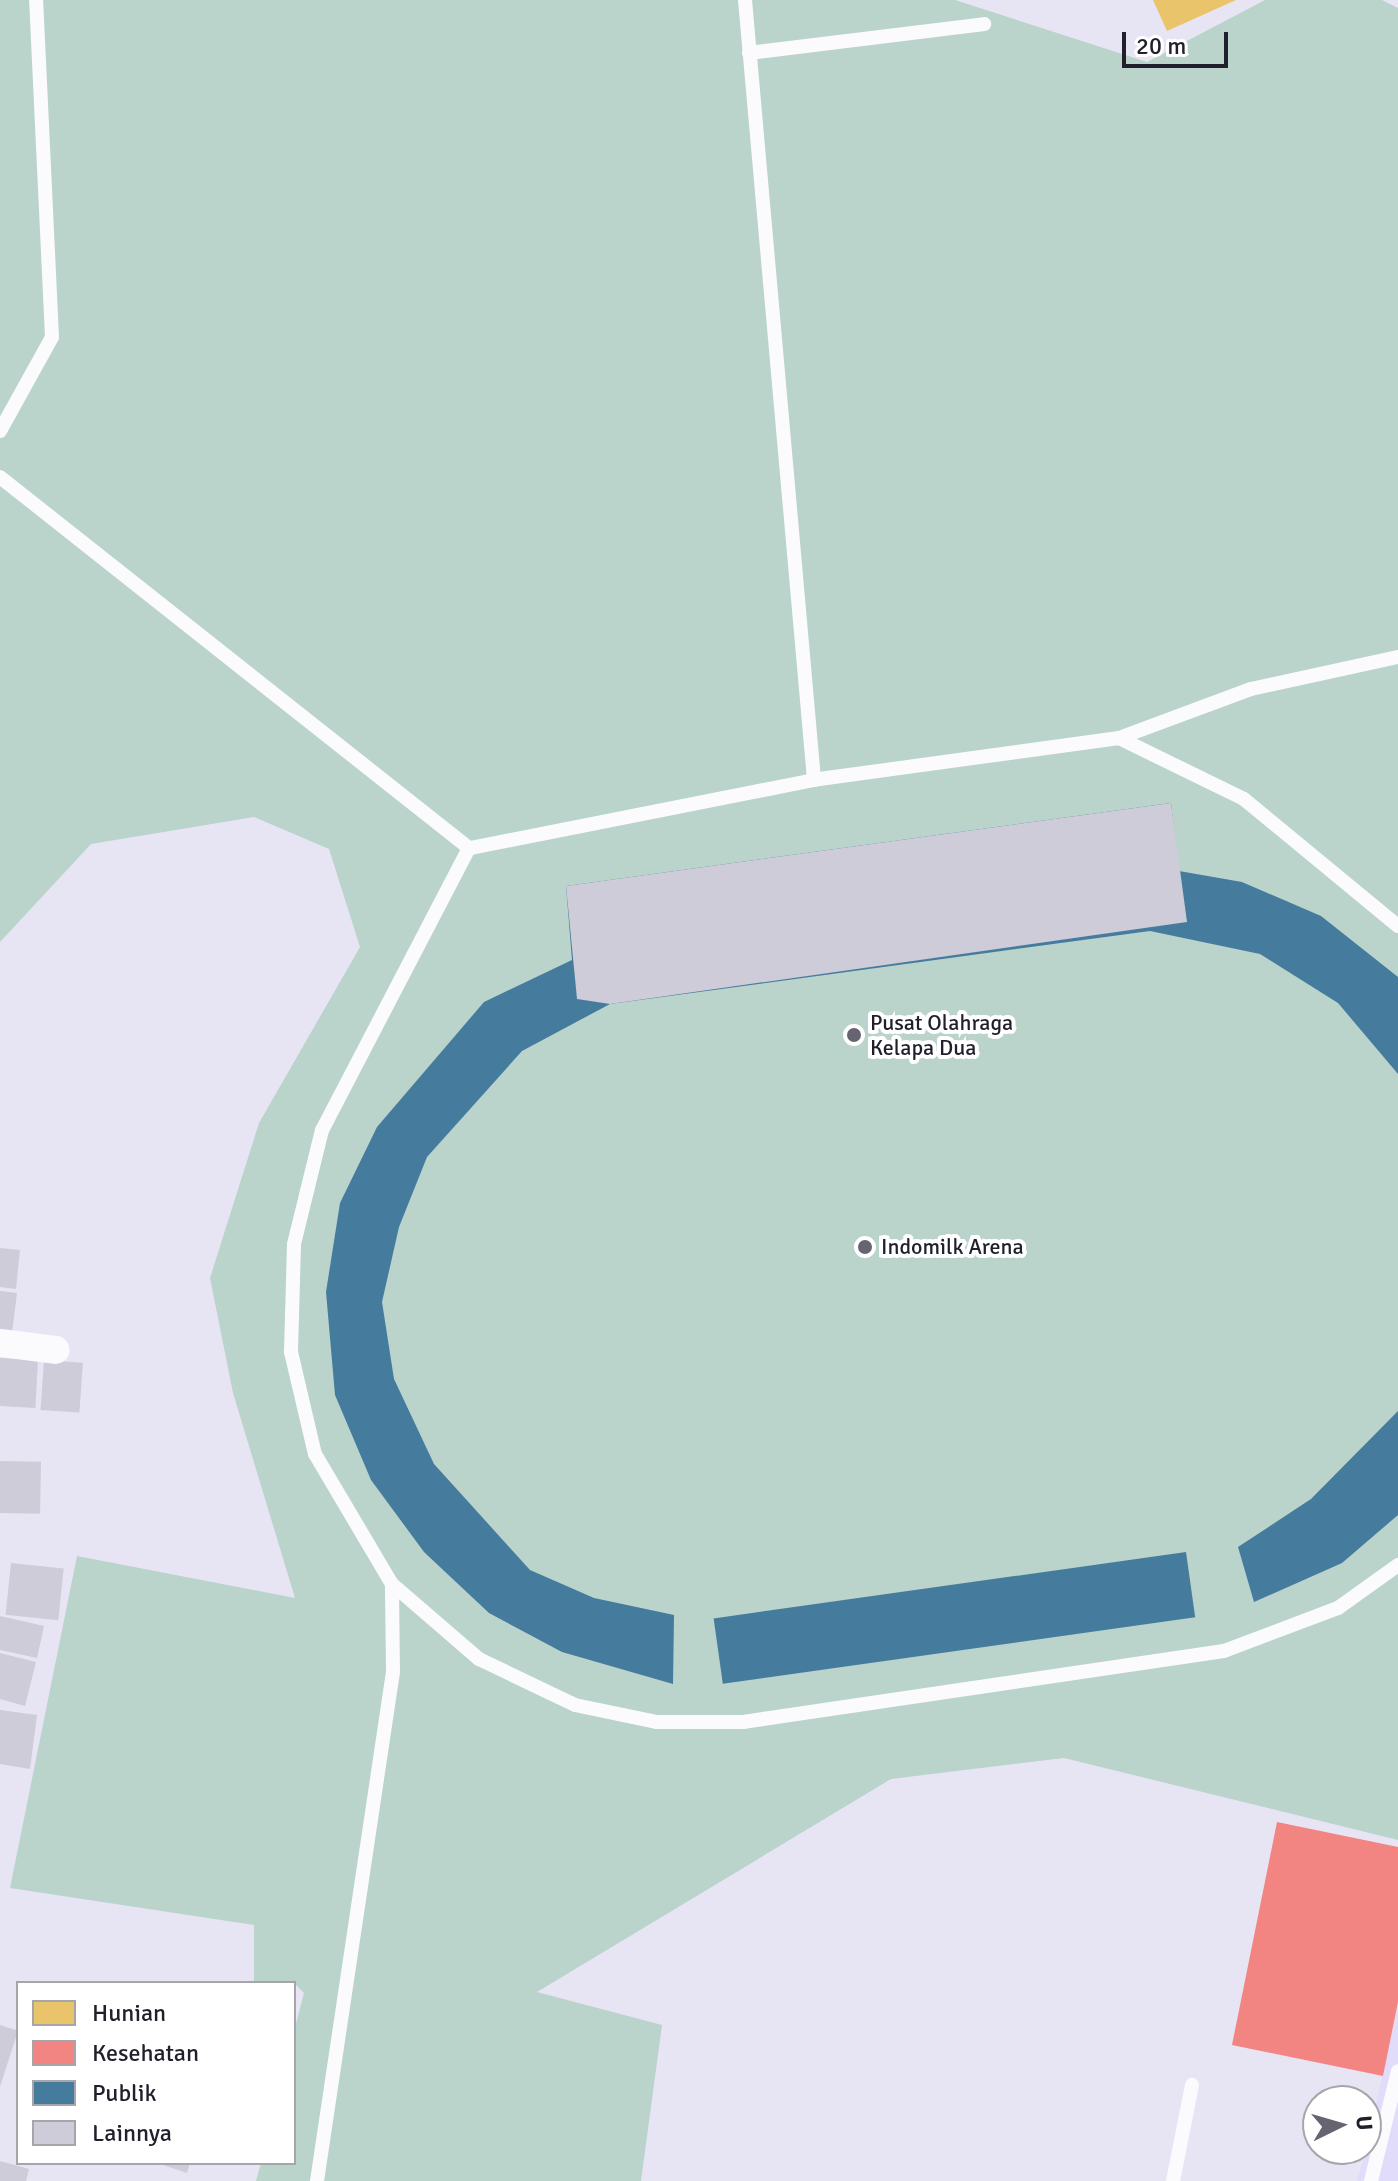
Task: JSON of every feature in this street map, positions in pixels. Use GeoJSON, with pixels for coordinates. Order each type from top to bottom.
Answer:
{"type":"FeatureCollection","features":[{"type":"Feature","properties":{"kind":"street"},"geometry":{"type":"LineString","coordinates":[[0,1343],[56,1350]]}},
{"type":"Feature","properties":{"kind":"lane"},"geometry":{"type":"LineString","coordinates":[[0,431],[52,337],[36,0]]}},
{"type":"Feature","properties":{"kind":"lane"},"geometry":{"type":"LineString","coordinates":[[745,0],[814,780]]}},
{"type":"Feature","properties":{"kind":"lane"},"geometry":{"type":"LineString","coordinates":[[749,53],[984,24]]}},
{"type":"Feature","properties":{"kind":"lane"},"geometry":{"type":"LineString","coordinates":[[0,477],[469,848],[814,780],[1119,738],[1251,689],[1398,657]]}},
{"type":"Feature","properties":{"kind":"lane"},"geometry":{"type":"LineString","coordinates":[[1119,738],[1244,799],[1398,926]]}},
{"type":"Feature","properties":{"kind":"lane"},"geometry":{"type":"LineString","coordinates":[[469,848],[322,1130],[294,1244],[291,1352],[315,1454],[392,1584],[479,1659],[575,1705],[657,1722],[743,1722],[1224,1651],[1338,1608],[1398,1565]]}},
{"type":"Feature","properties":{"kind":"lane"},"geometry":{"type":"LineString","coordinates":[[317,2181],[393,1672],[392,1584]]}},
{"type":"Feature","properties":{"kind":"lane"},"geometry":{"type":"LineString","coordinates":[[1371,2181],[1398,2071]]}},
{"type":"Feature","properties":{"kind":"lane"},"geometry":{"type":"LineString","coordinates":[[1173,2181],[1192,2085]]}},
{"type":"Feature","properties":{"kind":"shaded area"},"geometry":{"type":"Polygon","coordinates":[[[1398,2006],[1398,2181],[1357,2181],[1362,2165],[1382,2165],[1380,2085],[1398,2006]]]}},
{"type":"Feature","properties":{"kind":"green space","name":"Pusat Olahraga Kelapa Dua"},"geometry":{"type":"Polygon","coordinates":[[[0,0],[955,0],[1147,62],[1265,0],[1382,0],[1398,8],[1398,1840],[1064,1758],[891,1779],[537,1992],[662,2025],[641,2181],[256,2181],[260,2165],[296,2165],[296,2023],[304,1993],[296,1981],[254,1981],[254,1925],[10,1888],[77,1556],[295,1598],[233,1393],[210,1278],[259,1123],[360,947],[329,849],[254,817],[91,844],[0,942],[0,0]]]}},
{"type":"Feature","properties":{"kind":"building: Hunian"},"geometry":{"type":"Polygon","coordinates":[[[1153,0],[1236,0],[1167,31],[1153,0]]]}},
{"type":"Feature","properties":{"kind":"building: Kesehatan"},"geometry":{"type":"Polygon","coordinates":[[[1277,1822],[1398,1847],[1398,2002],[1383,2076],[1232,2045],[1277,1822]]]}},
{"type":"Feature","properties":{"kind":"building: Publik"},"geometry":{"type":"Polygon","coordinates":[[[1171,803],[1179,871],[1242,882],[1321,916],[1398,977],[1398,1074],[1338,1003],[1260,954],[1150,931],[610,1004],[522,1051],[427,1157],[399,1227],[382,1302],[394,1379],[434,1464],[530,1570],[594,1598],[674,1615],[673,1684],[562,1652],[489,1613],[424,1552],[371,1480],[335,1395],[326,1292],[340,1203],[377,1127],[484,1002],[572,960],[566,886],[1171,803]]]}},
{"type":"Feature","properties":{"kind":"building: Publik"},"geometry":{"type":"Polygon","coordinates":[[[1398,1411],[1398,1515],[1342,1563],[1254,1602],[1238,1547],[1311,1499],[1398,1411]]]}},
{"type":"Feature","properties":{"kind":"building: Publik"},"geometry":{"type":"Polygon","coordinates":[[[1186,1552],[1195,1617],[723,1684],[714,1618],[1186,1552]]]}},
{"type":"Feature","properties":{"kind":"building: Lainnya"},"geometry":{"type":"Polygon","coordinates":[[[1171,803],[1187,922],[610,1004],[577,999],[566,886],[1171,803]]]}},
{"type":"Feature","properties":{"kind":"building: Lainnya"},"geometry":{"type":"Polygon","coordinates":[[[0,1248],[20,1250],[16,1289],[0,1287],[0,1248]]]}},
{"type":"Feature","properties":{"kind":"building: Lainnya"},"geometry":{"type":"Polygon","coordinates":[[[0,1291],[17,1293],[12,1333],[0,1332],[0,1291]]]}},
{"type":"Feature","properties":{"kind":"building: Lainnya"},"geometry":{"type":"Polygon","coordinates":[[[0,1358],[38,1360],[35,1408],[0,1406],[0,1358]]]}},
{"type":"Feature","properties":{"kind":"building: Lainnya"},"geometry":{"type":"Polygon","coordinates":[[[44,1360],[83,1363],[79,1413],[41,1410],[44,1360]]]}},
{"type":"Feature","properties":{"kind":"building: Lainnya"},"geometry":{"type":"Polygon","coordinates":[[[0,1461],[41,1462],[40,1514],[0,1513],[0,1461]]]}},
{"type":"Feature","properties":{"kind":"building: Lainnya"},"geometry":{"type":"Polygon","coordinates":[[[11,1563],[64,1569],[58,1620],[6,1615],[11,1563]]]}},
{"type":"Feature","properties":{"kind":"building: Lainnya"},"geometry":{"type":"Polygon","coordinates":[[[0,1616],[44,1626],[37,1658],[0,1650],[0,1616]]]}},
{"type":"Feature","properties":{"kind":"building: Lainnya"},"geometry":{"type":"Polygon","coordinates":[[[0,1653],[36,1662],[25,1706],[0,1699],[0,1653]]]}},
{"type":"Feature","properties":{"kind":"building: Lainnya"},"geometry":{"type":"Polygon","coordinates":[[[0,1710],[37,1715],[30,1769],[0,1764],[0,1710]]]}},
{"type":"Feature","properties":{"kind":"building: Lainnya"},"geometry":{"type":"Polygon","coordinates":[[[0,2025],[16,2030],[16,2037],[0,2086],[0,2025]]]}},
{"type":"Feature","properties":{"kind":"building: Lainnya"},"geometry":{"type":"Polygon","coordinates":[[[0,2161],[29,2169],[26,2181],[0,2181],[0,2161]]]}},
{"type":"Feature","properties":{"kind":"building: Lainnya"},"geometry":{"type":"Polygon","coordinates":[[[163,2165],[189,2165],[187,2173],[163,2165]]]}},
{"type":"Feature","properties":{"kind":"place","name":"Pusat Olahraga Kelapa Dua"},"geometry":{"type":"Point","coordinates":[854,1035]}},
{"type":"Feature","properties":{"kind":"place","name":"Indomilk Arena"},"geometry":{"type":"Point","coordinates":[865,1247]}}]}
